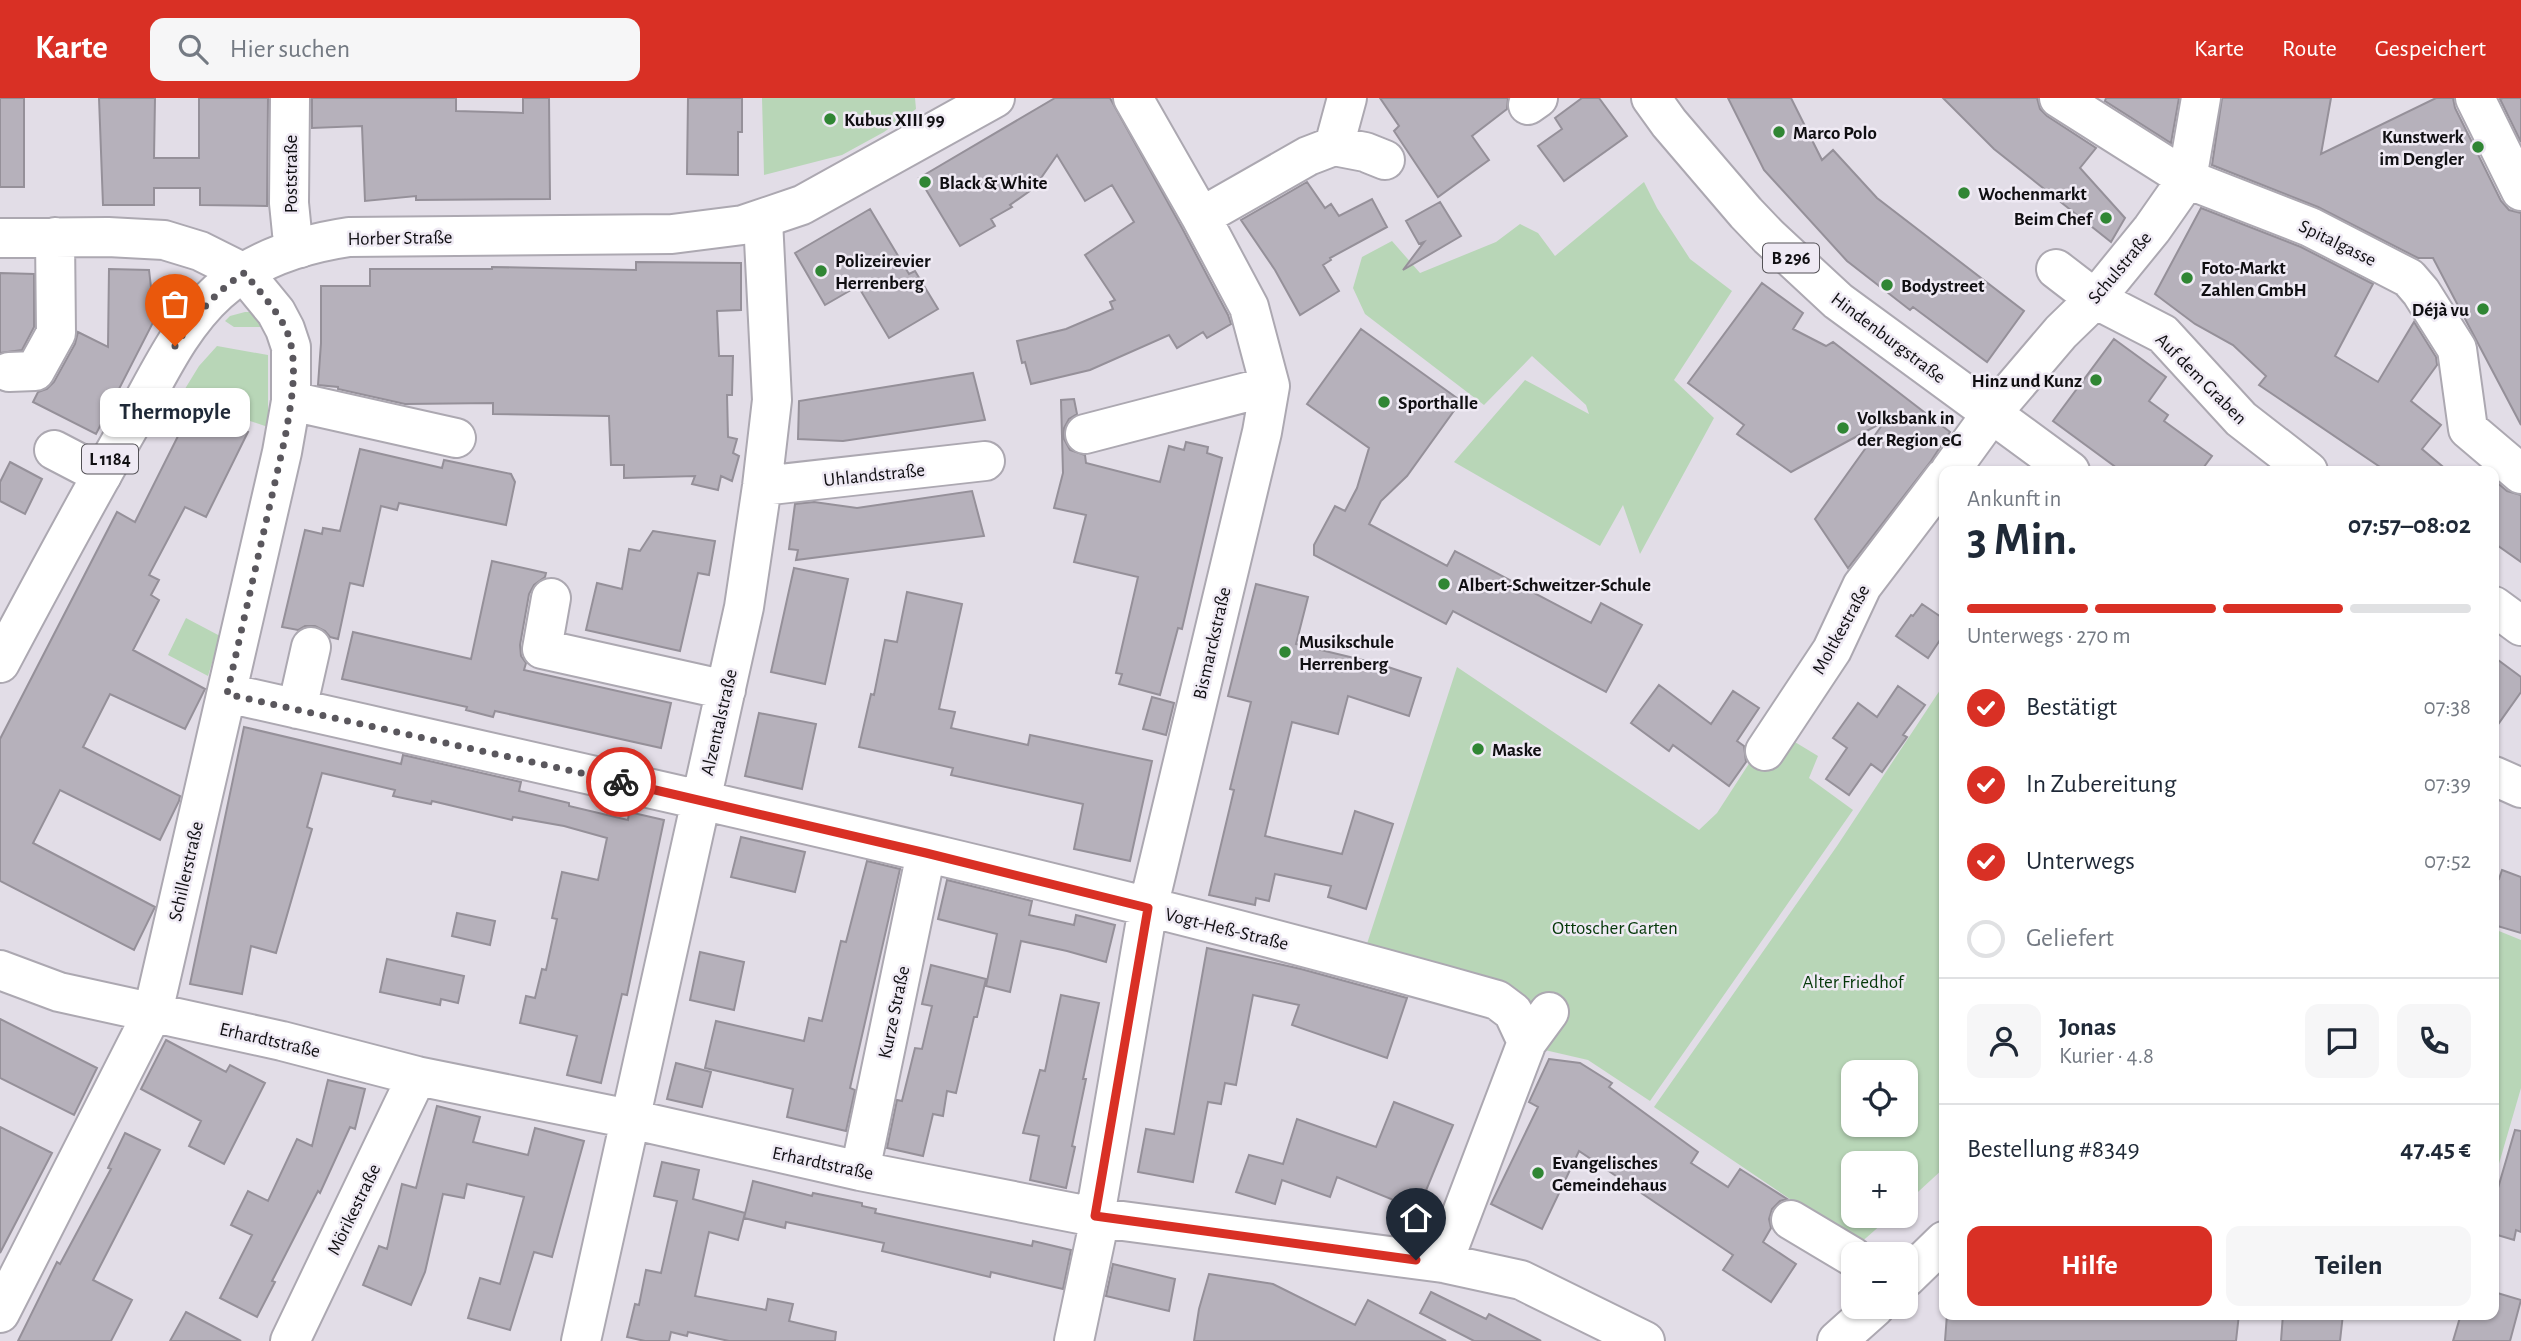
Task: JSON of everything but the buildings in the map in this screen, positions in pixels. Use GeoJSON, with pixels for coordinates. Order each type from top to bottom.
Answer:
{"type":"FeatureCollection","features":[{"type":"Feature","properties":{"kind":"street","name":"Poststraße"},"geometry":{"type":"LineString","coordinates":[[290,98],[290,213],[292,233],[300,248]]}},
{"type":"Feature","properties":{"kind":"street","name":"Horber Straße"},"geometry":{"type":"LineString","coordinates":[[0,663],[102,475],[185,331],[218,292],[244,273],[279,254],[322,241],[349,237],[672,234],[714,230],[763,220],[802,205],[846,182],[995,98]]}},
{"type":"Feature","properties":{"kind":"street","name":"Bismarckstraße"},"geometry":{"type":"LineString","coordinates":[[1074,1341],[1098,1217],[1148,908],[1262,432],[1270,386],[1249,307],[1133,98]]}},
{"type":"Feature","properties":{"kind":"street"},"geometry":{"type":"LineString","coordinates":[[1334,146],[1347,98]]}},
{"type":"Feature","properties":{"kind":"street","name":"Hindenburgstraße"},"geometry":{"type":"LineString","coordinates":[[1651,98],[1669,123],[1769,237],[1838,301],[2063,466]]}},
{"type":"Feature","properties":{"kind":"street","name":"Hindenburgstraße"},"geometry":{"type":"LineString","coordinates":[[1679,98],[1705,157],[1723,186]]}},
{"type":"Feature","properties":{"kind":"street","name":"Spitalgasse"},"geometry":{"type":"LineString","coordinates":[[2059,98],[2186,179],[2310,227],[2409,278],[2421,292],[2457,349],[2468,429],[2521,474]]}},
{"type":"Feature","properties":{"kind":"street","name":"Schulstraße"},"geometry":{"type":"LineString","coordinates":[[1992,413],[2061,332],[2095,299],[2151,229],[2186,179],[2201,98]]}},
{"type":"Feature","properties":{"kind":"street"},"geometry":{"type":"LineString","coordinates":[[2475,98],[2521,191]]}},
{"type":"Feature","properties":{"kind":"street"},"geometry":{"type":"LineString","coordinates":[[1201,217],[1308,156],[1334,146],[1365,152],[1385,160]]}},
{"type":"Feature","properties":{"kind":"street","name":"Alzentalstraße"},"geometry":{"type":"LineString","coordinates":[[582,1341],[744,607],[772,401],[763,220]]}},
{"type":"Feature","properties":{"kind":"street"},"geometry":{"type":"LineString","coordinates":[[9,372],[35,371],[56,333],[55,237]]}},
{"type":"Feature","properties":{"kind":"street"},"geometry":{"type":"LineString","coordinates":[[0,238],[164,240],[200,251],[244,273]]}},
{"type":"Feature","properties":{"kind":"street","name":"Auf dem Graben"},"geometry":{"type":"LineString","coordinates":[[2056,269],[2095,299],[2163,334],[2241,419],[2302,466]]}},
{"type":"Feature","properties":{"kind":"street","name":"Schillerstraße"},"geometry":{"type":"LineString","coordinates":[[0,1313],[153,1013],[282,452],[291,401],[291,347],[285,329],[276,312],[244,273]]}},
{"type":"Feature","properties":{"kind":"street"},"geometry":{"type":"LineString","coordinates":[[1085,434],[1270,386]]}},
{"type":"Feature","properties":{"kind":"street"},"geometry":{"type":"LineString","coordinates":[[291,401],[456,438]]}},
{"type":"Feature","properties":{"kind":"street"},"geometry":{"type":"LineString","coordinates":[[1954,466],[1992,413]]}},
{"type":"Feature","properties":{"kind":"street"},"geometry":{"type":"LineString","coordinates":[[54,450],[102,475]]}},
{"type":"Feature","properties":{"kind":"street","name":"Uhlandstraße"},"geometry":{"type":"LineString","coordinates":[[762,486],[985,461]]}},
{"type":"Feature","properties":{"kind":"street","name":"Moltkestraße"},"geometry":{"type":"LineString","coordinates":[[1765,751],[1832,650],[1862,586],[1939,485]]}},
{"type":"Feature","properties":{"kind":"street"},"geometry":{"type":"LineString","coordinates":[[551,598],[542,649],[726,690]]}},
{"type":"Feature","properties":{"kind":"street"},"geometry":{"type":"LineString","coordinates":[[2499,610],[2521,626]]}},
{"type":"Feature","properties":{"kind":"street"},"geometry":{"type":"LineString","coordinates":[[296,709],[311,647]]}},
{"type":"Feature","properties":{"kind":"street","name":"Vogt-Heß-Straße"},"geometry":{"type":"LineString","coordinates":[[227,694],[926,853],[1367,963],[1497,1000],[1513,1012],[1527,1042]]}},
{"type":"Feature","properties":{"kind":"street"},"geometry":{"type":"LineString","coordinates":[[2499,778],[2521,788]]}},
{"type":"Feature","properties":{"kind":"street","name":"Kurze Straße"},"geometry":{"type":"LineString","coordinates":[[860,1171],[926,853]]}},
{"type":"Feature","properties":{"kind":"street","name":"Erhardtstraße"},"geometry":{"type":"LineString","coordinates":[[0,970],[59,992],[282,1041],[417,1076],[630,1119],[860,1171],[1098,1217],[1443,1264],[1521,1280],[1645,1341]]}},
{"type":"Feature","properties":{"kind":"street"},"geometry":{"type":"LineString","coordinates":[[1443,1264],[1527,1042],[1549,1012]]}},
{"type":"Feature","properties":{"kind":"street","name":"Mörikestraße"},"geometry":{"type":"LineString","coordinates":[[290,1341],[417,1076]]}},
{"type":"Feature","properties":{"kind":"street"},"geometry":{"type":"LineString","coordinates":[[1791,1220],[1841,1251]]}},
{"type":"Feature","properties":{"kind":"street"},"geometry":{"type":"LineString","coordinates":[[1918,1266],[1939,1246]]}},
{"type":"Feature","properties":{"kind":"street"},"geometry":{"type":"LineString","coordinates":[[1838,1341],[1862,1319]]}},
{"type":"Feature","properties":{"kind":"green space"},"geometry":{"type":"Polygon","coordinates":[[[762,98],[915,98],[916,109],[884,132],[842,155],[764,175],[762,98]]]}},
{"type":"Feature","properties":{"kind":"green space"},"geometry":{"type":"Polygon","coordinates":[[[1644,182],[1657,208],[1690,259],[1732,291],[1674,380],[1714,418],[1640,554],[1623,505],[1600,546],[1454,462],[1525,380],[1589,414],[1586,405],[1532,356],[1484,405],[1365,314],[1353,288],[1362,257],[1392,241],[1420,273],[1496,242],[1520,224],[1538,233],[1555,256],[1644,182]]]}},
{"type":"Feature","properties":{"kind":"green space"},"geometry":{"type":"Polygon","coordinates":[[[253,312],[263,327],[234,327],[225,321],[230,316],[253,312]]]}},
{"type":"Feature","properties":{"kind":"green space"},"geometry":{"type":"Polygon","coordinates":[[[217,346],[268,355],[268,427],[180,397],[199,366],[217,346]]]}},
{"type":"Feature","properties":{"kind":"green space"},"geometry":{"type":"Polygon","coordinates":[[[186,618],[220,636],[208,676],[168,655],[186,618]]]}},
{"type":"Feature","properties":{"kind":"green space","name":"Ottoscher Garten"},"geometry":{"type":"Polygon","coordinates":[[[1457,667],[1699,830],[1717,813],[1772,728],[1818,756],[1809,778],[1853,810],[1650,1101],[1588,1060],[1536,1048],[1508,996],[1364,953],[1457,667]]]}},
{"type":"Feature","properties":{"kind":"green space","name":"Alter Friedhof"},"geometry":{"type":"Polygon","coordinates":[[[1939,692],[1939,1173],[1918,1192],[1918,1151],[1841,1151],[1841,1228],[1877,1228],[1861,1242],[1854,1242],[1654,1107],[1837,846],[1939,692]]]}},
{"type":"Feature","properties":{"kind":"green space"},"geometry":{"type":"Polygon","coordinates":[[[2499,931],[2521,940],[2521,1088],[2499,1164],[2499,931]]]}},
{"type":"Feature","properties":{"kind":"way so far"},"geometry":{"type":"LineString","coordinates":[[175,346],[207,303],[244,273],[276,312],[291,347],[293,377],[285,438],[227,694],[621,782]]}},
{"type":"Feature","properties":{"kind":"place","name":"Kubus XIII 99"},"geometry":{"type":"Point","coordinates":[830,119]}},
{"type":"Feature","properties":{"kind":"place","name":"Marco Polo"},"geometry":{"type":"Point","coordinates":[1779,132]}},
{"type":"Feature","properties":{"kind":"place","name":"Kunstwerk im Dengler"},"geometry":{"type":"Point","coordinates":[2478,147]}},
{"type":"Feature","properties":{"kind":"place","name":"Black & White"},"geometry":{"type":"Point","coordinates":[925,182]}},
{"type":"Feature","properties":{"kind":"place","name":"Wochenmarkt"},"geometry":{"type":"Point","coordinates":[1964,193]}},
{"type":"Feature","properties":{"kind":"place","name":"Beim Chef"},"geometry":{"type":"Point","coordinates":[2106,218]}},
{"type":"Feature","properties":{"kind":"place","name":"Polizeirevier Herrenberg"},"geometry":{"type":"Point","coordinates":[821,271]}},
{"type":"Feature","properties":{"kind":"place","name":"Foto-Markt Zahlen GmbH"},"geometry":{"type":"Point","coordinates":[2187,278]}},
{"type":"Feature","properties":{"kind":"place","name":"Bodystreet"},"geometry":{"type":"Point","coordinates":[1887,285]}},
{"type":"Feature","properties":{"kind":"place","name":"Déjà vu"},"geometry":{"type":"Point","coordinates":[2483,309]}},
{"type":"Feature","properties":{"kind":"place","name":"Thermopyle"},"geometry":{"type":"Point","coordinates":[175,346]}},
{"type":"Feature","properties":{"kind":"place","name":"Hinz und Kunz"},"geometry":{"type":"Point","coordinates":[2096,380]}},
{"type":"Feature","properties":{"kind":"place","name":"Sporthalle"},"geometry":{"type":"Point","coordinates":[1384,402]}},
{"type":"Feature","properties":{"kind":"place","name":"Volksbank in der Region eG"},"geometry":{"type":"Point","coordinates":[1843,428]}},
{"type":"Feature","properties":{"kind":"place","name":"Albert-Schweitzer-Schule"},"geometry":{"type":"Point","coordinates":[1444,584]}},
{"type":"Feature","properties":{"kind":"place","name":"Musikschule Herrenberg"},"geometry":{"type":"Point","coordinates":[1285,652]}},
{"type":"Feature","properties":{"kind":"place","name":"Maske"},"geometry":{"type":"Point","coordinates":[1478,749]}},
{"type":"Feature","properties":{"kind":"place","name":"Evangelisches Gemeindehaus"},"geometry":{"type":"Point","coordinates":[1538,1173]}},
{"type":"Feature","properties":{"kind":"route"},"geometry":{"type":"LineString","coordinates":[[621,782],[1148,908],[1095,1216],[1416,1260]]}}]}
